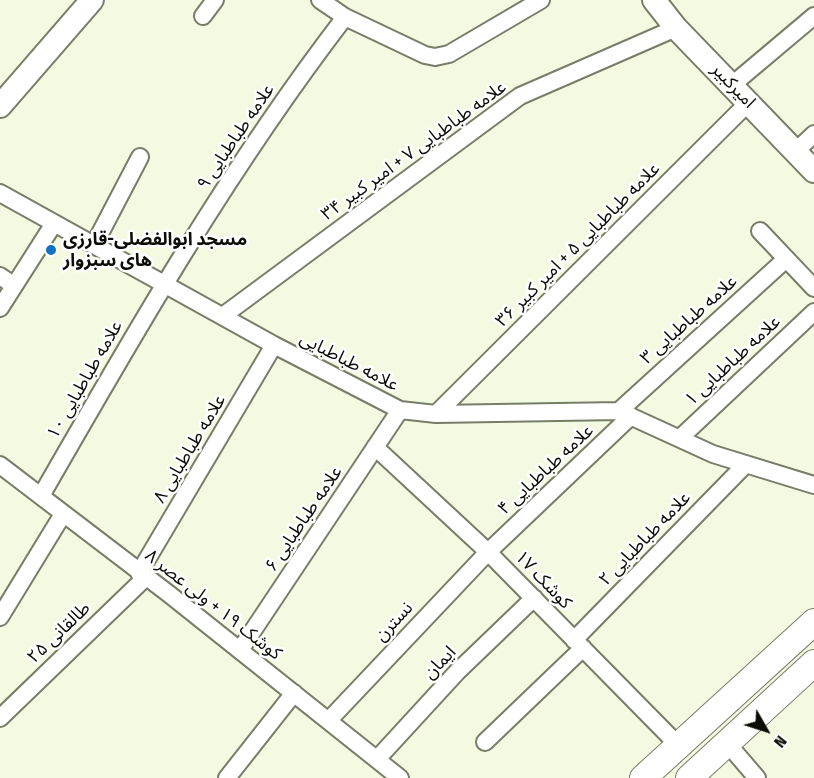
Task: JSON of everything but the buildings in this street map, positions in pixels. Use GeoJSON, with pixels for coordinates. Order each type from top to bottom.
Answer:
{"type":"FeatureCollection","features":[{"type":"Feature","properties":{"kind":"main road"},"geometry":{"type":"LineString","coordinates":[[0,106],[92,0]]}},
{"type":"Feature","properties":{"kind":"main road","name":"امیرکبیر"},"geometry":{"type":"LineString","coordinates":[[654,0],[676,28],[814,171]]}},
{"type":"Feature","properties":{"kind":"main road"},"geometry":{"type":"LineString","coordinates":[[643,778],[814,622]]}},
{"type":"Feature","properties":{"kind":"main road"},"geometry":{"type":"LineString","coordinates":[[689,778],[814,663]]}},
{"type":"Feature","properties":{"kind":"street"},"geometry":{"type":"LineString","coordinates":[[203,16],[215,0]]}},
{"type":"Feature","properties":{"kind":"street"},"geometry":{"type":"LineString","coordinates":[[320,0],[342,9],[425,55],[435,57],[449,54],[541,0]]}},
{"type":"Feature","properties":{"kind":"street","name":"علامه طباطبایی ۹"},"geometry":{"type":"LineString","coordinates":[[163,283],[342,9]]}},
{"type":"Feature","properties":{"kind":"street"},"geometry":{"type":"LineString","coordinates":[[732,85],[814,16]]}},
{"type":"Feature","properties":{"kind":"street","name":"علامه طباطبایی ۷ + امیر کبیر ۳۴"},"geometry":{"type":"LineString","coordinates":[[224,315],[520,96],[676,28]]}},
{"type":"Feature","properties":{"kind":"street","name":"علامه طباطبایی ۵ + امیر کبیر ۳۶"},"geometry":{"type":"LineString","coordinates":[[436,414],[748,103]]}},
{"type":"Feature","properties":{"kind":"street"},"geometry":{"type":"LineString","coordinates":[[796,151],[814,134]]}},
{"type":"Feature","properties":{"kind":"street"},"geometry":{"type":"LineString","coordinates":[[94,245],[140,157]]}},
{"type":"Feature","properties":{"kind":"street","name":"علامه طباطبایی"},"geometry":{"type":"LineString","coordinates":[[0,193],[53,225],[224,315],[274,345],[400,410],[436,414],[625,413],[745,465],[814,485]]}},
{"type":"Feature","properties":{"kind":"street"},"geometry":{"type":"LineString","coordinates":[[0,308],[7,280],[53,225]]}},
{"type":"Feature","properties":{"kind":"street"},"geometry":{"type":"LineString","coordinates":[[760,231],[814,288]]}},
{"type":"Feature","properties":{"kind":"street","name":"علامه طباطبایی ۳"},"geometry":{"type":"LineString","coordinates":[[625,413],[786,258]]}},
{"type":"Feature","properties":{"kind":"street","name":"علامه طباطبایی ۱۰"},"geometry":{"type":"LineString","coordinates":[[40,496],[163,283]]}},
{"type":"Feature","properties":{"kind":"street","name":"علامه طباطبایی ۱"},"geometry":{"type":"LineString","coordinates":[[680,438],[814,312]]}},
{"type":"Feature","properties":{"kind":"street","name":"علامه طباطبایی ۸"},"geometry":{"type":"LineString","coordinates":[[142,575],[274,345]]}},
{"type":"Feature","properties":{"kind":"street","name":"علامه طباطبایی ۶"},"geometry":{"type":"LineString","coordinates":[[240,650],[400,410]]}},
{"type":"Feature","properties":{"kind":"street","name":"علامه طباطبایی ۴"},"geometry":{"type":"LineString","coordinates":[[488,552],[625,413]]}},
{"type":"Feature","properties":{"kind":"street","name":"کوشک ۱۷"},"geometry":{"type":"LineString","coordinates":[[375,447],[488,552],[679,746]]}},
{"type":"Feature","properties":{"kind":"street","name":"کوشک ۱۹ + ولی عصر ۸"},"geometry":{"type":"LineString","coordinates":[[0,465],[240,650],[378,758],[400,778]]}},
{"type":"Feature","properties":{"kind":"street","name":"علامه طباطبایی ۲"},"geometry":{"type":"LineString","coordinates":[[485,742],[745,465]]}},
{"type":"Feature","properties":{"kind":"street"},"geometry":{"type":"LineString","coordinates":[[0,617],[63,514]]}},
{"type":"Feature","properties":{"kind":"street","name":"نسترن"},"geometry":{"type":"LineString","coordinates":[[329,720],[488,552]]}},
{"type":"Feature","properties":{"kind":"street","name":"طالقانی ۲۵"},"geometry":{"type":"LineString","coordinates":[[0,718],[142,575]]}},
{"type":"Feature","properties":{"kind":"street","name":"ایمان"},"geometry":{"type":"LineString","coordinates":[[378,758],[457,672],[534,598]]}},
{"type":"Feature","properties":{"kind":"street"},"geometry":{"type":"LineString","coordinates":[[227,778],[294,693]]}},
{"type":"Feature","properties":{"kind":"street"},"geometry":{"type":"LineString","coordinates":[[727,743],[757,778]]}},
{"type":"Feature","properties":{"kind":"place","name":"مسجد ابوالفضلی-قارزی های سبزوار"},"geometry":{"type":"Point","coordinates":[51,250]}}]}
